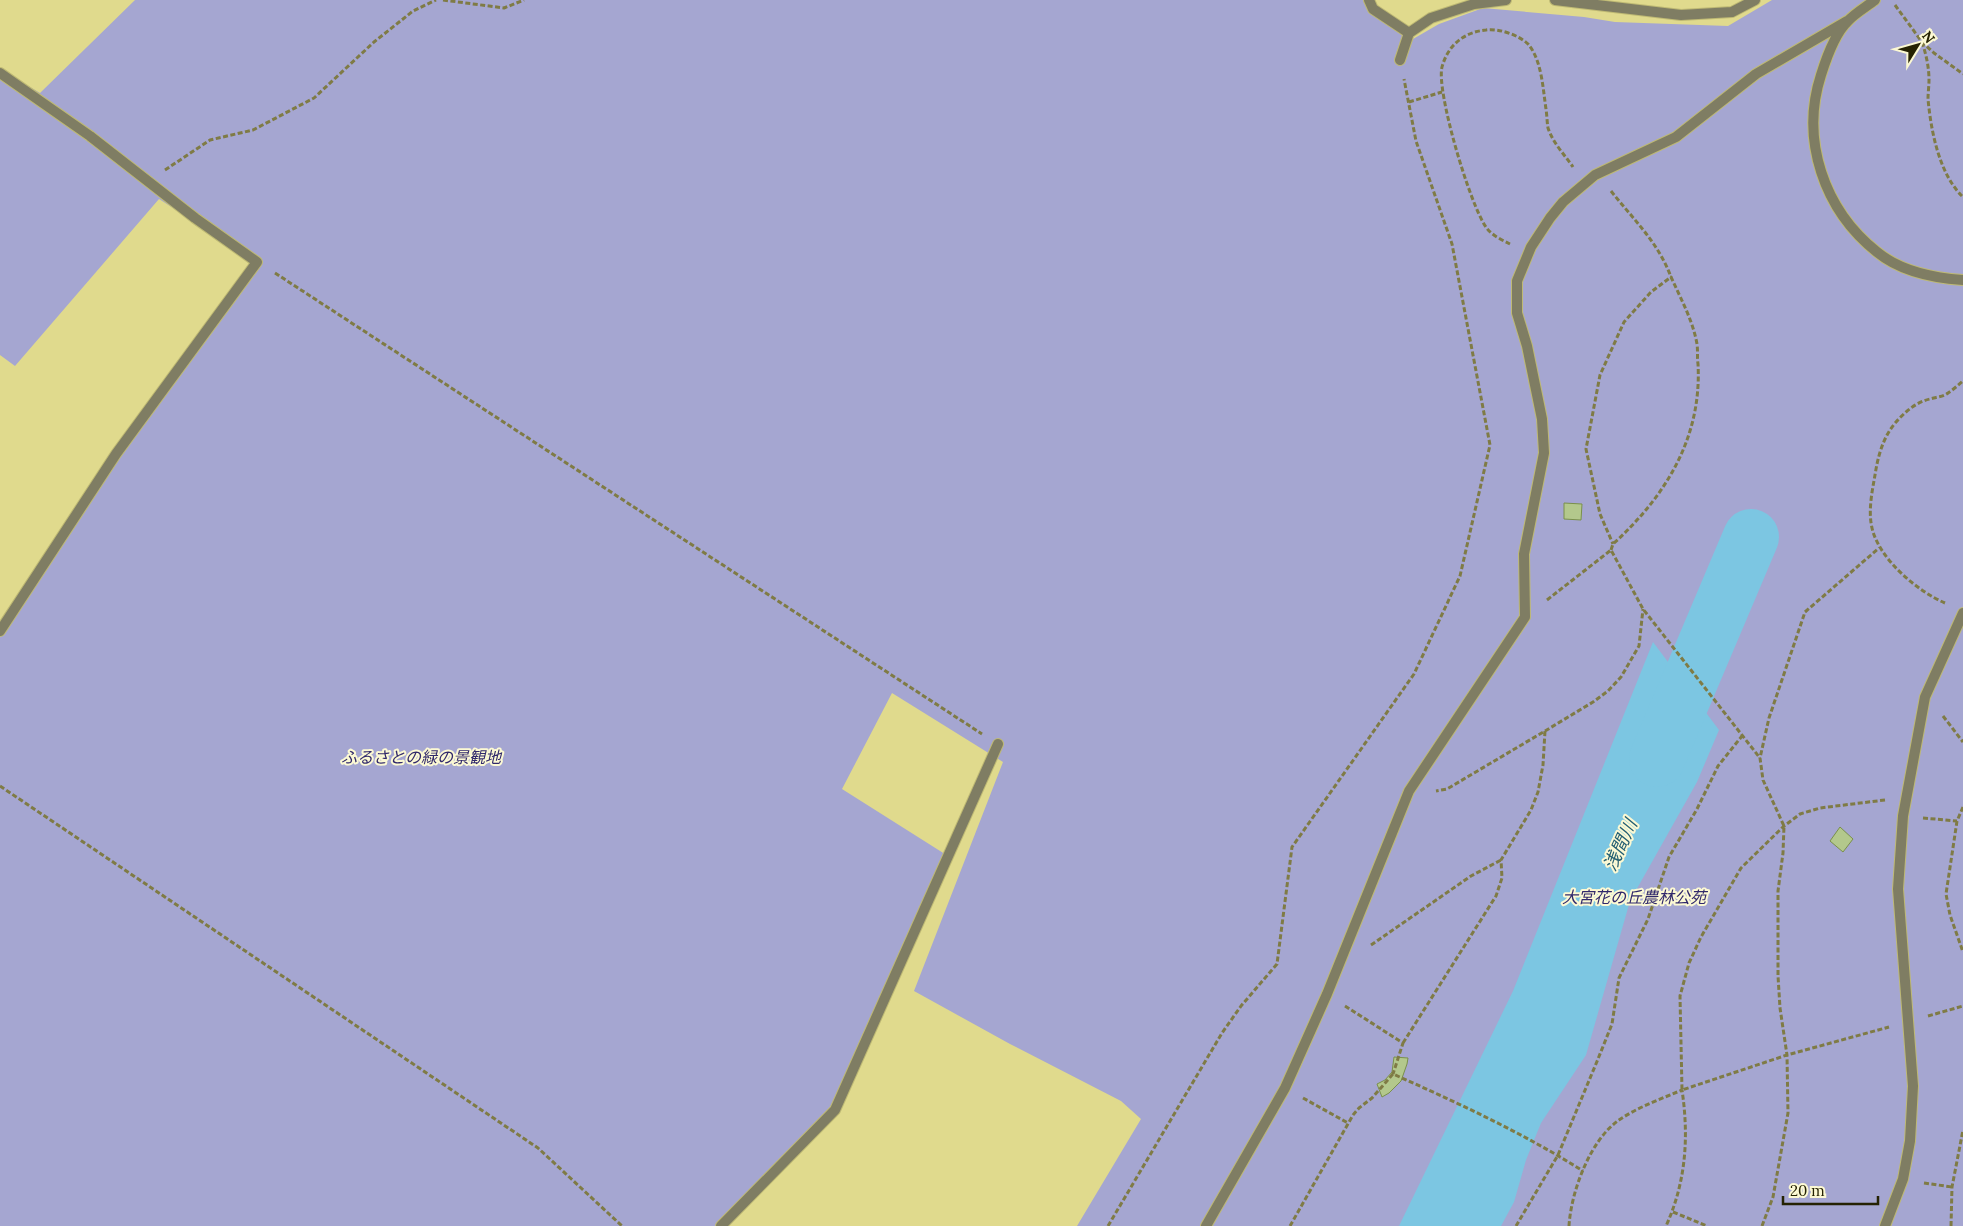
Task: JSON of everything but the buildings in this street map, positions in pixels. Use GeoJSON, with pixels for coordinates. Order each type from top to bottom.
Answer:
{"type":"FeatureCollection","features":[{"type":"Feature","properties":{"kind":"street"},"geometry":{"type":"LineString","coordinates":[[1369,0],[1373,9],[1409,33]]}},
{"type":"Feature","properties":{"kind":"street"},"geometry":{"type":"LineString","coordinates":[[1400,60],[1409,33],[1431,18],[1474,4],[1506,0]]}},
{"type":"Feature","properties":{"kind":"street"},"geometry":{"type":"LineString","coordinates":[[1554,0],[1681,15],[1732,12],[1754,0]]}},
{"type":"Feature","properties":{"kind":"street"},"geometry":{"type":"LineString","coordinates":[[1206,1226],[1285,1088],[1327,994],[1409,791],[1525,617],[1524,554],[1544,453],[1542,419],[1527,346],[1517,313],[1517,281],[1529,252],[1563,202],[1594,175],[1676,137],[1756,74],[1847,21],[1875,0]]}},
{"type":"Feature","properties":{"kind":"street"},"geometry":{"type":"LineString","coordinates":[[1847,21],[1828,54],[1815,94],[1812,123],[1820,173],[1843,219],[1878,253],[1906,268],[1936,277],[1963,280]]}},
{"type":"Feature","properties":{"kind":"street"},"geometry":{"type":"LineString","coordinates":[[0,72],[90,136],[195,218],[257,262],[116,454],[0,631]]}},
{"type":"Feature","properties":{"kind":"street"},"geometry":{"type":"LineString","coordinates":[[1885,1226],[1903,1179],[1910,1141],[1913,1086],[1898,889],[1903,816],[1925,698],[1963,613]]}},
{"type":"Feature","properties":{"kind":"street"},"geometry":{"type":"LineString","coordinates":[[721,1226],[835,1110],[998,744]]}},
{"type":"Feature","properties":{"kind":"path"},"geometry":{"type":"LineString","coordinates":[[148,181],[210,140],[253,130],[314,98],[374,42],[413,11],[436,0]]}},
{"type":"Feature","properties":{"kind":"path"},"geometry":{"type":"LineString","coordinates":[[443,0],[504,8],[524,0]]}},
{"type":"Feature","properties":{"kind":"path"},"geometry":{"type":"LineString","coordinates":[[1892,0],[1922,42],[1963,74]]}},
{"type":"Feature","properties":{"kind":"path"},"geometry":{"type":"LineString","coordinates":[[1529,252],[1502,240],[1487,229],[1478,214],[1456,148],[1442,92],[1442,68],[1457,40],[1473,32],[1488,29],[1518,36],[1528,44],[1540,74],[1548,127],[1554,141],[1585,183]]}},
{"type":"Feature","properties":{"kind":"path"},"geometry":{"type":"LineString","coordinates":[[1922,42],[1927,58],[1928,97],[1936,141],[1940,156],[1955,189],[1963,197]]}},
{"type":"Feature","properties":{"kind":"path"},"geometry":{"type":"LineString","coordinates":[[1108,1226],[1222,1034],[1241,1006],[1277,964],[1292,847],[1414,674],[1460,576],[1490,445],[1452,244],[1416,141],[1400,60]]}},
{"type":"Feature","properties":{"kind":"path"},"geometry":{"type":"LineString","coordinates":[[1409,102],[1442,92]]}},
{"type":"Feature","properties":{"kind":"path"},"geometry":{"type":"LineString","coordinates":[[1525,617],[1611,550],[1613,544],[1646,511],[1661,493],[1686,445],[1694,422],[1699,382],[1698,346],[1687,312],[1670,277],[1665,260],[1653,241],[1608,188],[1594,175]]}},
{"type":"Feature","properties":{"kind":"path"},"geometry":{"type":"LineString","coordinates":[[257,262],[998,744]]}},
{"type":"Feature","properties":{"kind":"path"},"geometry":{"type":"LineString","coordinates":[[1613,544],[1600,514],[1586,449],[1600,375],[1624,322],[1651,292],[1670,277]]}},
{"type":"Feature","properties":{"kind":"path"},"geometry":{"type":"LineString","coordinates":[[1947,604],[1930,597],[1892,564],[1879,548],[1872,528],[1870,509],[1878,456],[1885,438],[1894,423],[1909,409],[1928,399],[1947,394],[1963,381]]}},
{"type":"Feature","properties":{"kind":"path"},"geometry":{"type":"LineString","coordinates":[[1762,1226],[1772,1197],[1788,1113],[1787,1055],[1779,992],[1777,913],[1784,826],[1763,780],[1760,758],[1769,718],[1776,704],[1805,612],[1879,548]]}},
{"type":"Feature","properties":{"kind":"path"},"geometry":{"type":"LineString","coordinates":[[1611,550],[1644,610],[1760,758]]}},
{"type":"Feature","properties":{"kind":"path"},"geometry":{"type":"LineString","coordinates":[[1409,791],[1425,794],[1447,789],[1593,702],[1608,691],[1621,677],[1639,646],[1644,610]]}},
{"type":"Feature","properties":{"kind":"path"},"geometry":{"type":"LineString","coordinates":[[1342,954],[1371,945],[1472,876],[1501,860],[1530,810],[1538,792],[1543,765],[1545,731]]}},
{"type":"Feature","properties":{"kind":"path"},"geometry":{"type":"LineString","coordinates":[[1516,1226],[1558,1155],[1612,1024],[1619,978],[1648,918],[1669,857],[1697,809],[1718,766],[1742,736]]}},
{"type":"Feature","properties":{"kind":"path"},"geometry":{"type":"LineString","coordinates":[[0,786],[538,1148],[622,1226]]}},
{"type":"Feature","properties":{"kind":"path"},"geometry":{"type":"LineString","coordinates":[[1666,1226],[1673,1212],[1681,1185],[1687,1143],[1682,1090],[1680,996],[1689,963],[1701,937],[1741,868],[1784,826],[1800,814],[1820,808],[1881,799],[1905,801]]}},
{"type":"Feature","properties":{"kind":"path"},"geometry":{"type":"LineString","coordinates":[[1963,808],[1957,821],[1946,894],[1950,916],[1963,952]]}},
{"type":"Feature","properties":{"kind":"path"},"geometry":{"type":"LineString","coordinates":[[1903,816],[1957,821]]}},
{"type":"Feature","properties":{"kind":"path"},"geometry":{"type":"LineString","coordinates":[[1290,1226],[1348,1122],[1359,1108],[1372,1098],[1393,1074],[1404,1043],[1496,896],[1502,878],[1501,860]]}},
{"type":"Feature","properties":{"kind":"path"},"geometry":{"type":"LineString","coordinates":[[1327,994],[1404,1043]]}},
{"type":"Feature","properties":{"kind":"path"},"geometry":{"type":"LineString","coordinates":[[1569,1226],[1574,1194],[1583,1171],[1606,1131],[1619,1121],[1654,1102],[1682,1090],[1787,1055],[1963,1006]]}},
{"type":"Feature","properties":{"kind":"path"},"geometry":{"type":"LineString","coordinates":[[1393,1074],[1451,1100],[1558,1155],[1583,1171]]}},
{"type":"Feature","properties":{"kind":"path"},"geometry":{"type":"LineString","coordinates":[[1285,1088],[1348,1122]]}},
{"type":"Feature","properties":{"kind":"path"},"geometry":{"type":"LineString","coordinates":[[1951,1226],[1952,1187],[1963,1130]]}},
{"type":"Feature","properties":{"kind":"path"},"geometry":{"type":"LineString","coordinates":[[1903,1179],[1952,1187]]}},
{"type":"Feature","properties":{"kind":"path"},"geometry":{"type":"LineString","coordinates":[[1673,1212],[1707,1226]]}},
{"type":"Feature","properties":{"kind":"green space","name":"ふるさとの緑の景観地"},"geometry":{"type":"Polygon","coordinates":[[[135,0],[1369,0],[1409,33],[1401,57],[1413,39],[1439,24],[1483,8],[1584,17],[1615,22],[1728,26],[1772,0],[1963,0],[1963,1226],[1077,1226],[1141,1119],[1121,1101],[1010,1044],[914,991],[1003,762],[892,693],[842,789],[948,856],[835,1110],[722,1226],[0,1226],[0,631],[116,454],[257,262],[159,199],[15,366],[0,355],[0,69],[40,93],[135,0]]]}},
{"type":"Feature","properties":{"kind":"water"},"geometry":{"type":"Polygon","coordinates":[[[1653,642],[1719,730],[1697,782],[1630,901],[1586,1055],[1541,1123],[1526,1160],[1514,1202],[1501,1226],[1399,1226],[1513,991],[1653,642]]]}},
{"type":"Feature","properties":{"kind":"waterway","name":"浅間川"},"geometry":{"type":"LineString","coordinates":[[1657,759],[1751,537]]}},
{"type":"Feature","properties":{"kind":"park label","name":"大宮花の丘農林公苑"},"geometry":{"type":"Point","coordinates":[1634,897]}}]}
